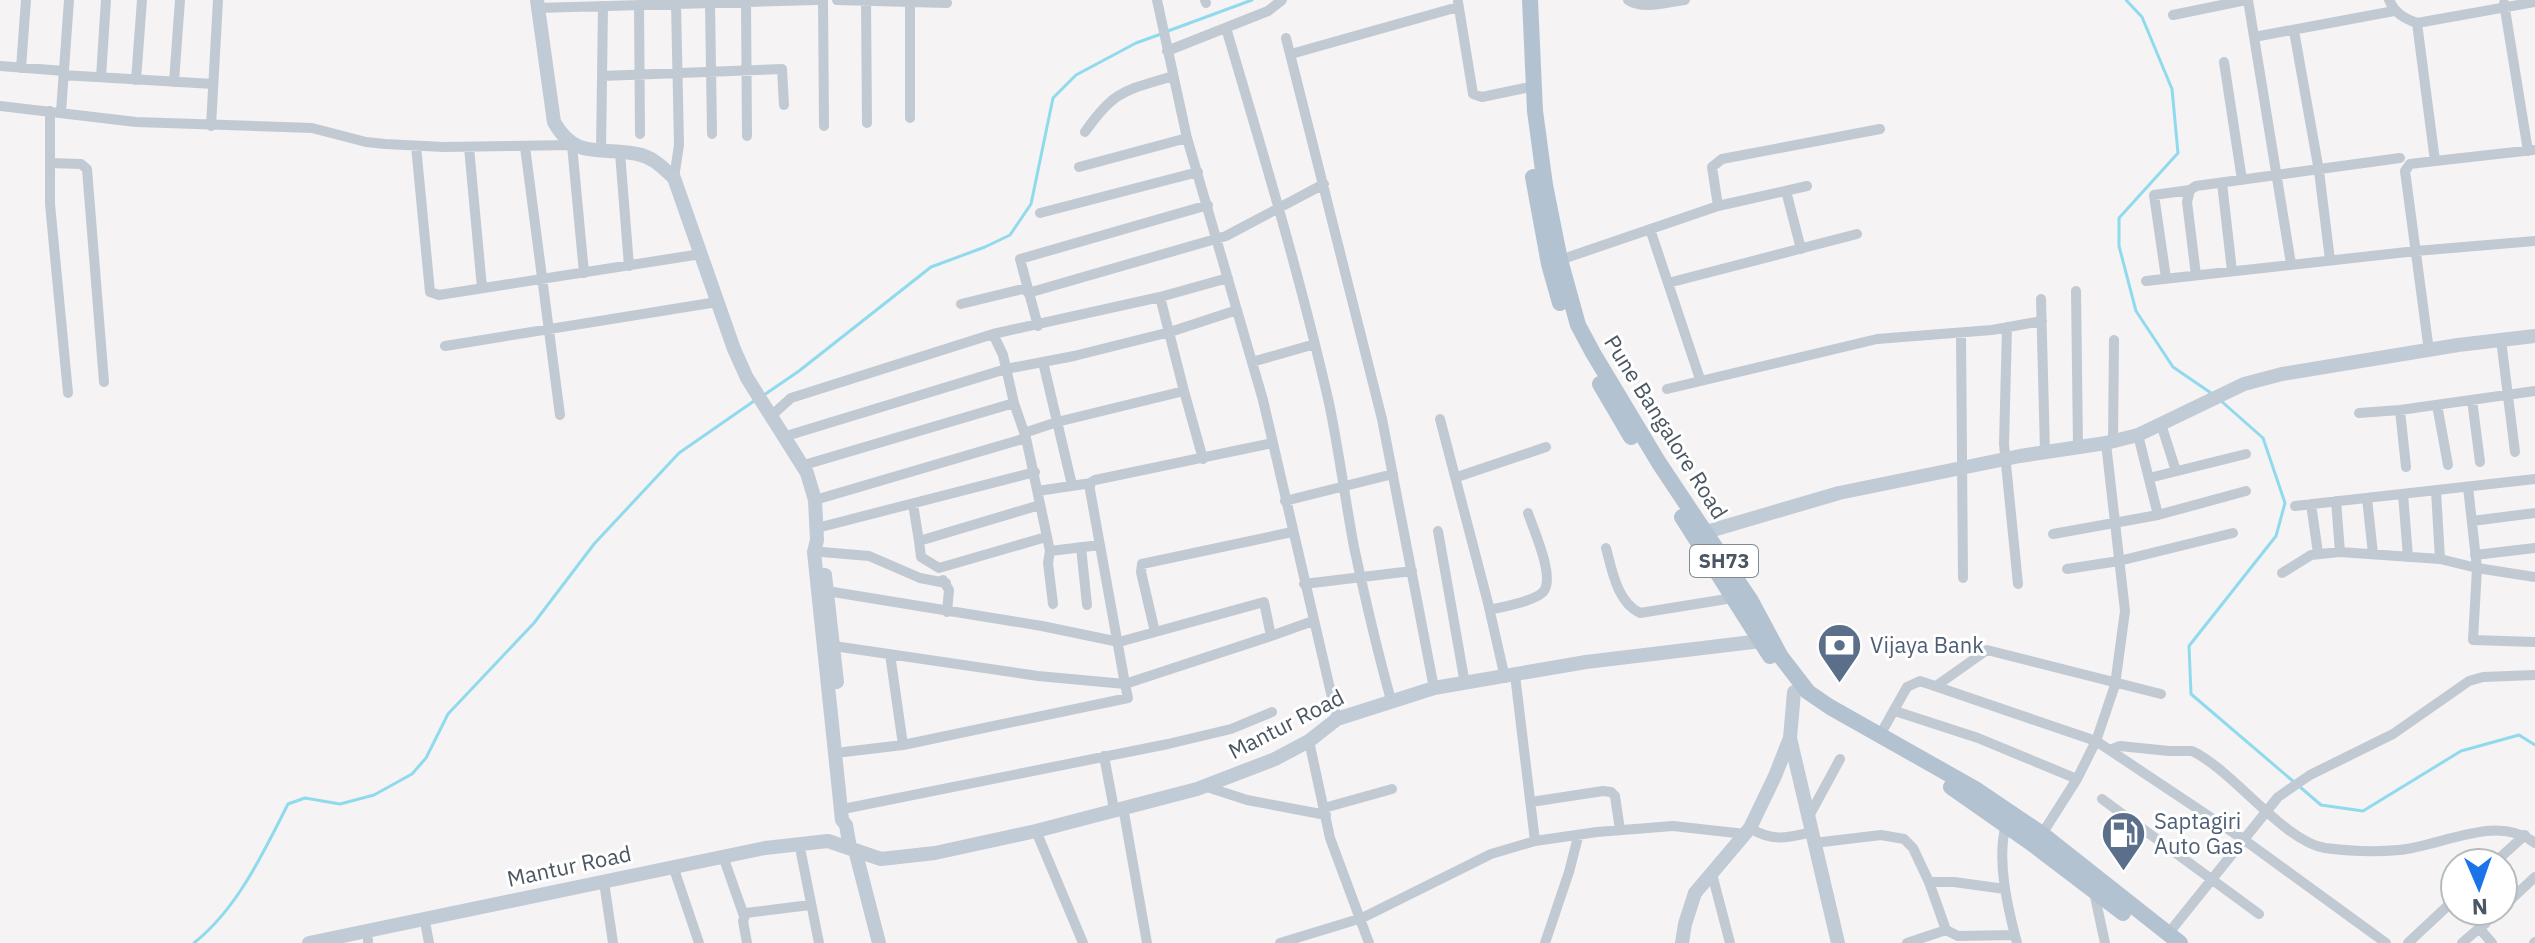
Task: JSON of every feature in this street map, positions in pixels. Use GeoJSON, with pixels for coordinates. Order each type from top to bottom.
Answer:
{"type":"FeatureCollection","features":[{"type":"Feature","properties":{"kind":"main road","name":"Pune Bangalore Road"},"geometry":{"type":"LineString","coordinates":[[1519,0],[1535,111],[1536,157]]}},
{"type":"Feature","properties":{"kind":"main road","name":"Pune Bangalore Road"},"geometry":{"type":"LineString","coordinates":[[1530,0],[1525,88],[1554,262],[1572,336],[1701,535],[1751,601],[1796,680],[1856,727],[1961,793],[2094,892],[2170,940]]}},
{"type":"Feature","properties":{"kind":"main road","name":"Pune Bangalore Road"},"geometry":{"type":"LineString","coordinates":[[1701,535],[1733,598],[1794,692],[1831,720],[1880,735],[1977,790],[2042,834],[2170,940]]}},
{"type":"Feature","properties":{"kind":"street"},"geometry":{"type":"LineString","coordinates":[[21,68],[26,0]]}},
{"type":"Feature","properties":{"kind":"street"},"geometry":{"type":"LineString","coordinates":[[68,393],[55,276],[50,163],[55,112],[64,73],[69,0]]}},
{"type":"Feature","properties":{"kind":"street"},"geometry":{"type":"LineString","coordinates":[[101,77],[106,0]]}},
{"type":"Feature","properties":{"kind":"street"},"geometry":{"type":"LineString","coordinates":[[136,80],[142,0]]}},
{"type":"Feature","properties":{"kind":"street"},"geometry":{"type":"LineString","coordinates":[[174,82],[180,0]]}},
{"type":"Feature","properties":{"kind":"street"},"geometry":{"type":"LineString","coordinates":[[211,126],[218,0]]}},
{"type":"Feature","properties":{"kind":"street"},"geometry":{"type":"LineString","coordinates":[[584,273],[572,145],[554,122],[538,4],[603,6],[816,0]]}},
{"type":"Feature","properties":{"kind":"street"},"geometry":{"type":"LineString","coordinates":[[823,0],[824,126]]}},
{"type":"Feature","properties":{"kind":"street"},"geometry":{"type":"LineString","coordinates":[[837,0],[947,3]]}},
{"type":"Feature","properties":{"kind":"street"},"geometry":{"type":"LineString","coordinates":[[866,0],[867,123]]}},
{"type":"Feature","properties":{"kind":"street"},"geometry":{"type":"LineString","coordinates":[[1157,0],[1187,138],[1218,238],[1273,443],[1337,719]]}},
{"type":"Feature","properties":{"kind":"street"},"geometry":{"type":"LineString","coordinates":[[1166,46],[1226,28],[1268,11],[1282,0]]}},
{"type":"Feature","properties":{"kind":"street"},"geometry":{"type":"LineString","coordinates":[[1628,0],[1643,5],[1685,0]]}},
{"type":"Feature","properties":{"kind":"street"},"geometry":{"type":"LineString","coordinates":[[2173,15],[2247,0],[2291,264]]}},
{"type":"Feature","properties":{"kind":"street"},"geometry":{"type":"LineString","coordinates":[[746,2],[747,136]]}},
{"type":"Feature","properties":{"kind":"street"},"geometry":{"type":"LineString","coordinates":[[910,2],[910,118]]}},
{"type":"Feature","properties":{"kind":"street"},"geometry":{"type":"LineString","coordinates":[[2254,37],[2294,31],[2392,5],[2405,19],[2417,23],[2504,3],[2535,2]]}},
{"type":"Feature","properties":{"kind":"street"},"geometry":{"type":"LineString","coordinates":[[710,3],[712,134]]}},
{"type":"Feature","properties":{"kind":"street"},"geometry":{"type":"LineString","coordinates":[[1291,54],[1458,3],[1473,94],[1482,97],[1525,88]]}},
{"type":"Feature","properties":{"kind":"street"},"geometry":{"type":"LineString","coordinates":[[2429,351],[2405,171],[2410,164],[2532,150],[2504,3]]}},
{"type":"Feature","properties":{"kind":"street"},"geometry":{"type":"LineString","coordinates":[[674,178],[679,145],[676,4]]}},
{"type":"Feature","properties":{"kind":"street"},"geometry":{"type":"LineString","coordinates":[[639,5],[640,134]]}},
{"type":"Feature","properties":{"kind":"street"},"geometry":{"type":"LineString","coordinates":[[601,151],[603,6]]}},
{"type":"Feature","properties":{"kind":"street"},"geometry":{"type":"LineString","coordinates":[[2417,23],[2435,161]]}},
{"type":"Feature","properties":{"kind":"street"},"geometry":{"type":"LineString","coordinates":[[1226,28],[1278,209],[1291,243],[1330,406],[1375,645],[1391,700]]}},
{"type":"Feature","properties":{"kind":"street"},"geometry":{"type":"LineString","coordinates":[[2294,31],[2319,171],[2330,260]]}},
{"type":"Feature","properties":{"kind":"street"},"geometry":{"type":"LineString","coordinates":[[1286,38],[1393,474],[1434,688]]}},
{"type":"Feature","properties":{"kind":"street"},"geometry":{"type":"LineString","coordinates":[[2224,62],[2242,180]]}},
{"type":"Feature","properties":{"kind":"street"},"geometry":{"type":"LineString","coordinates":[[0,66],[136,80],[213,84]]}},
{"type":"Feature","properties":{"kind":"street"},"geometry":{"type":"LineString","coordinates":[[602,76],[782,69],[784,105]]}},
{"type":"Feature","properties":{"kind":"street"},"geometry":{"type":"LineString","coordinates":[[1085,132],[1099,111],[1119,94],[1173,76]]}},
{"type":"Feature","properties":{"kind":"street"},"geometry":{"type":"LineString","coordinates":[[0,106],[136,122],[312,128],[366,142],[416,146],[572,145],[637,154],[656,161],[674,178],[747,378],[768,415],[804,465],[815,500],[844,752],[847,848],[879,943]]}},
{"type":"Feature","properties":{"kind":"street"},"geometry":{"type":"LineString","coordinates":[[1718,206],[1712,167],[1722,159],[1880,129]]}},
{"type":"Feature","properties":{"kind":"street"},"geometry":{"type":"LineString","coordinates":[[1079,167],[1187,138]]}},
{"type":"Feature","properties":{"kind":"street"},"geometry":{"type":"LineString","coordinates":[[416,146],[430,292],[439,295],[701,254]]}},
{"type":"Feature","properties":{"kind":"street"},"geometry":{"type":"LineString","coordinates":[[469,147],[482,288]]}},
{"type":"Feature","properties":{"kind":"street"},"geometry":{"type":"LineString","coordinates":[[525,147],[560,415]]}},
{"type":"Feature","properties":{"kind":"street"},"geometry":{"type":"LineString","coordinates":[[620,153],[629,266]]}},
{"type":"Feature","properties":{"kind":"street"},"geometry":{"type":"LineString","coordinates":[[2166,278],[2154,195],[2400,158]]}},
{"type":"Feature","properties":{"kind":"street"},"geometry":{"type":"LineString","coordinates":[[50,163],[81,164],[87,169],[104,382]]}},
{"type":"Feature","properties":{"kind":"street"},"geometry":{"type":"LineString","coordinates":[[1040,213],[1198,172]]}},
{"type":"Feature","properties":{"kind":"street"},"geometry":{"type":"LineString","coordinates":[[2222,183],[2232,271]]}},
{"type":"Feature","properties":{"kind":"street"},"geometry":{"type":"LineString","coordinates":[[961,304],[1027,291],[1218,238],[1324,184]]}},
{"type":"Feature","properties":{"kind":"street"},"geometry":{"type":"LineString","coordinates":[[1554,262],[1718,206],[1807,186]]}},
{"type":"Feature","properties":{"kind":"street"},"geometry":{"type":"LineString","coordinates":[[2190,190],[2187,202],[2196,275]]}},
{"type":"Feature","properties":{"kind":"street"},"geometry":{"type":"LineString","coordinates":[[1786,191],[1801,249]]}},
{"type":"Feature","properties":{"kind":"street"},"geometry":{"type":"LineString","coordinates":[[1038,326],[1019,262],[1023,257],[1208,205]]}},
{"type":"Feature","properties":{"kind":"street"},"geometry":{"type":"LineString","coordinates":[[1650,229],[1700,379]]}},
{"type":"Feature","properties":{"kind":"street"},"geometry":{"type":"LineString","coordinates":[[1668,283],[1857,234]]}},
{"type":"Feature","properties":{"kind":"street"},"geometry":{"type":"LineString","coordinates":[[2146,281],[2535,241]]}},
{"type":"Feature","properties":{"kind":"street"},"geometry":{"type":"LineString","coordinates":[[768,415],[791,398],[993,334],[1160,297],[1228,278]]}},
{"type":"Feature","properties":{"kind":"street"},"geometry":{"type":"LineString","coordinates":[[2076,291],[2078,447]]}},
{"type":"Feature","properties":{"kind":"street"},"geometry":{"type":"LineString","coordinates":[[1160,297],[1203,459]]}},
{"type":"Feature","properties":{"kind":"street"},"geometry":{"type":"LineString","coordinates":[[2041,299],[2045,452]]}},
{"type":"Feature","properties":{"kind":"street"},"geometry":{"type":"LineString","coordinates":[[445,346],[717,302]]}},
{"type":"Feature","properties":{"kind":"street"},"geometry":{"type":"LineString","coordinates":[[783,437],[1006,369],[1170,332],[1237,310]]}},
{"type":"Feature","properties":{"kind":"street"},"geometry":{"type":"LineString","coordinates":[[1667,389],[1877,339],[1961,333],[2042,321]]}},
{"type":"Feature","properties":{"kind":"street"},"geometry":{"type":"LineString","coordinates":[[2007,327],[2004,460],[2018,584]]}},
{"type":"Feature","properties":{"kind":"street"},"geometry":{"type":"LineString","coordinates":[[1961,333],[1963,578]]}},
{"type":"Feature","properties":{"kind":"street"},"geometry":{"type":"LineString","coordinates":[[993,334],[1003,355],[1035,472],[1050,551],[1048,563],[1053,604]]}},
{"type":"Feature","properties":{"kind":"street"},"geometry":{"type":"LineString","coordinates":[[1701,535],[1839,493],[2138,435],[2244,384],[2282,374],[2535,336]]}},
{"type":"Feature","properties":{"kind":"street"},"geometry":{"type":"LineString","coordinates":[[2042,834],[2077,779],[2096,741],[2115,685],[2125,611],[2110,442],[2114,340]]}},
{"type":"Feature","properties":{"kind":"street"},"geometry":{"type":"LineString","coordinates":[[2501,340],[2515,452]]}},
{"type":"Feature","properties":{"kind":"street"},"geometry":{"type":"LineString","coordinates":[[1252,362],[1315,344]]}},
{"type":"Feature","properties":{"kind":"street"},"geometry":{"type":"LineString","coordinates":[[1043,362],[1072,485]]}},
{"type":"Feature","properties":{"kind":"street"},"geometry":{"type":"LineString","coordinates":[[815,500],[1025,435],[1057,422],[1184,391]]}},
{"type":"Feature","properties":{"kind":"street"},"geometry":{"type":"LineString","coordinates":[[2359,413],[2535,391]]}},
{"type":"Feature","properties":{"kind":"street"},"geometry":{"type":"LineString","coordinates":[[2472,400],[2480,462]]}},
{"type":"Feature","properties":{"kind":"street"},"geometry":{"type":"LineString","coordinates":[[804,465],[1014,403]]}},
{"type":"Feature","properties":{"kind":"street"},"geometry":{"type":"LineString","coordinates":[[2437,405],[2448,465]]}},
{"type":"Feature","properties":{"kind":"street"},"geometry":{"type":"LineString","coordinates":[[2400,410],[2406,467]]}},
{"type":"Feature","properties":{"kind":"street"},"geometry":{"type":"LineString","coordinates":[[1440,419],[1510,677],[1535,841]]}},
{"type":"Feature","properties":{"kind":"street"},"geometry":{"type":"LineString","coordinates":[[2161,424],[2176,471]]}},
{"type":"Feature","properties":{"kind":"street"},"geometry":{"type":"LineString","coordinates":[[2138,435],[2158,515]]}},
{"type":"Feature","properties":{"kind":"street"},"geometry":{"type":"LineString","coordinates":[[1038,491],[1091,483],[1273,443]]}},
{"type":"Feature","properties":{"kind":"street"},"geometry":{"type":"LineString","coordinates":[[1457,477],[1546,447]]}},
{"type":"Feature","properties":{"kind":"street"},"geometry":{"type":"LineString","coordinates":[[2149,478],[2246,454]]}},
{"type":"Feature","properties":{"kind":"street"},"geometry":{"type":"LineString","coordinates":[[846,825],[842,820],[819,606],[814,552],[819,540],[913,504],[1035,472]]}},
{"type":"Feature","properties":{"kind":"street"},"geometry":{"type":"LineString","coordinates":[[1285,501],[1393,474]]}},
{"type":"Feature","properties":{"kind":"street"},"geometry":{"type":"LineString","coordinates":[[2295,506],[2535,479]]}},
{"type":"Feature","properties":{"kind":"street"},"geometry":{"type":"LineString","coordinates":[[844,752],[903,745],[1128,698],[1091,483]]}},
{"type":"Feature","properties":{"kind":"street"},"geometry":{"type":"LineString","coordinates":[[2468,487],[2477,568],[2473,640],[2535,642]]}},
{"type":"Feature","properties":{"kind":"street"},"geometry":{"type":"LineString","coordinates":[[2053,534],[2158,515],[2246,491]]}},
{"type":"Feature","properties":{"kind":"street"},"geometry":{"type":"LineString","coordinates":[[2436,491],[2440,559]]}},
{"type":"Feature","properties":{"kind":"street"},"geometry":{"type":"LineString","coordinates":[[2403,494],[2408,557]]}},
{"type":"Feature","properties":{"kind":"street"},"geometry":{"type":"LineString","coordinates":[[2367,498],[2373,554]]}},
{"type":"Feature","properties":{"kind":"street"},"geometry":{"type":"LineString","coordinates":[[2336,501],[2340,552]]}},
{"type":"Feature","properties":{"kind":"street"},"geometry":{"type":"LineString","coordinates":[[913,504],[921,557],[939,568],[949,590],[947,612]]}},
{"type":"Feature","properties":{"kind":"street"},"geometry":{"type":"LineString","coordinates":[[2311,504],[2318,553]]}},
{"type":"Feature","properties":{"kind":"street"},"geometry":{"type":"LineString","coordinates":[[919,541],[1040,505]]}},
{"type":"Feature","properties":{"kind":"street"},"geometry":{"type":"LineString","coordinates":[[1490,610],[1544,592],[1547,584],[1543,556],[1528,513]]}},
{"type":"Feature","properties":{"kind":"street"},"geometry":{"type":"LineString","coordinates":[[2472,521],[2535,513]]}},
{"type":"Feature","properties":{"kind":"street"},"geometry":{"type":"LineString","coordinates":[[1438,531],[1465,684]]}},
{"type":"Feature","properties":{"kind":"street"},"geometry":{"type":"LineString","coordinates":[[1155,632],[1141,572],[1142,564],[1292,532]]}},
{"type":"Feature","properties":{"kind":"street"},"geometry":{"type":"LineString","coordinates":[[2067,569],[2119,561],[2233,533]]}},
{"type":"Feature","properties":{"kind":"street"},"geometry":{"type":"LineString","coordinates":[[939,568],[1046,537]]}},
{"type":"Feature","properties":{"kind":"street"},"geometry":{"type":"LineString","coordinates":[[819,540],[869,556],[920,578],[946,583]]}},
{"type":"Feature","properties":{"kind":"street"},"geometry":{"type":"LineString","coordinates":[[1050,551],[1100,545]]}},
{"type":"Feature","properties":{"kind":"street"},"geometry":{"type":"LineString","coordinates":[[1081,547],[1087,605]]}},
{"type":"Feature","properties":{"kind":"street"},"geometry":{"type":"LineString","coordinates":[[1606,548],[1622,596],[1628,605],[1640,613],[1733,598]]}},
{"type":"Feature","properties":{"kind":"street"},"geometry":{"type":"LineString","coordinates":[[2475,555],[2535,548]]}},
{"type":"Feature","properties":{"kind":"street"},"geometry":{"type":"LineString","coordinates":[[2282,573],[2318,553],[2340,552],[2440,559],[2535,577]]}},
{"type":"Feature","properties":{"kind":"street"},"geometry":{"type":"LineString","coordinates":[[1304,584],[1412,571]]}},
{"type":"Feature","properties":{"kind":"street"},"geometry":{"type":"LineString","coordinates":[[827,591],[1042,626],[1119,642],[1264,602],[1271,636]]}},
{"type":"Feature","properties":{"kind":"street"},"geometry":{"type":"LineString","coordinates":[[834,646],[1038,676],[1125,684],[1313,621]]}},
{"type":"Feature","properties":{"kind":"street","name":"Mantur Road"},"geometry":{"type":"LineString","coordinates":[[309,943],[735,853],[828,841],[881,859],[935,853],[1036,831],[1204,786],[1275,759],[1309,741],[1337,719],[1434,688],[1586,662],[1761,641]]}},
{"type":"Feature","properties":{"kind":"street"},"geometry":{"type":"LineString","coordinates":[[1936,686],[1987,650],[1996,650],[2115,685],[2161,694]]}},
{"type":"Feature","properties":{"kind":"street"},"geometry":{"type":"LineString","coordinates":[[890,654],[903,745]]}},
{"type":"Feature","properties":{"kind":"street"},"geometry":{"type":"LineString","coordinates":[[2170,940],[2210,878],[2278,797],[2310,775],[2393,734],[2469,681],[2483,677],[2535,675]]}},
{"type":"Feature","properties":{"kind":"street"},"geometry":{"type":"LineString","coordinates":[[1880,735],[1907,687],[1920,681],[2096,741],[2243,839],[2386,943]]}},
{"type":"Feature","properties":{"kind":"street"},"geometry":{"type":"LineString","coordinates":[[1794,692],[1790,738],[1838,943]]}},
{"type":"Feature","properties":{"kind":"street"},"geometry":{"type":"LineString","coordinates":[[1895,711],[1978,738],[2077,779]]}},
{"type":"Feature","properties":{"kind":"street"},"geometry":{"type":"LineString","coordinates":[[848,808],[1231,729],[1272,712]]}},
{"type":"Feature","properties":{"kind":"street"},"geometry":{"type":"LineString","coordinates":[[1682,943],[1695,893],[1747,831],[1790,738]]}},
{"type":"Feature","properties":{"kind":"street"},"geometry":{"type":"LineString","coordinates":[[1309,741],[1330,838],[1369,943]]}},
{"type":"Feature","properties":{"kind":"street"},"geometry":{"type":"LineString","coordinates":[[2110,750],[2120,746],[2192,751],[2308,843],[2324,848],[2397,850],[2503,830],[2525,835],[2535,843]]}},
{"type":"Feature","properties":{"kind":"street"},"geometry":{"type":"LineString","coordinates":[[1104,756],[1147,943]]}},
{"type":"Feature","properties":{"kind":"street"},"geometry":{"type":"LineString","coordinates":[[1812,831],[1840,759]]}},
{"type":"Feature","properties":{"kind":"street"},"geometry":{"type":"LineString","coordinates":[[1204,786],[1247,800],[1325,812],[1392,789]]}},
{"type":"Feature","properties":{"kind":"street"},"geometry":{"type":"LineString","coordinates":[[1531,802],[1589,792],[1611,792],[1615,796],[1620,830]]}},
{"type":"Feature","properties":{"kind":"street"},"geometry":{"type":"LineString","coordinates":[[2102,799],[2259,914]]}},
{"type":"Feature","properties":{"kind":"street"},"geometry":{"type":"LineString","coordinates":[[1280,943],[1362,918],[1491,854],[1535,841],[1673,826],[1747,831],[1774,839],[1812,831],[1894,835],[1913,848],[1946,930],[1958,936],[2016,939],[2005,889],[2003,834],[2006,825]]}},
{"type":"Feature","properties":{"kind":"street"},"geometry":{"type":"LineString","coordinates":[[1036,831],[1083,943]]}},
{"type":"Feature","properties":{"kind":"street"},"geometry":{"type":"LineString","coordinates":[[2512,847],[2525,835]]}},
{"type":"Feature","properties":{"kind":"street"},"geometry":{"type":"LineString","coordinates":[[1545,943],[1578,837]]}},
{"type":"Feature","properties":{"kind":"street","name":"Mantur Road"},"geometry":{"type":"LineString","coordinates":[[349,943],[725,862],[847,848]]}},
{"type":"Feature","properties":{"kind":"street"},"geometry":{"type":"LineString","coordinates":[[801,853],[819,943]]}},
{"type":"Feature","properties":{"kind":"street"},"geometry":{"type":"LineString","coordinates":[[725,862],[744,916],[747,943]]}},
{"type":"Feature","properties":{"kind":"street"},"geometry":{"type":"LineString","coordinates":[[675,872],[699,943]]}},
{"type":"Feature","properties":{"kind":"street"},"geometry":{"type":"LineString","coordinates":[[1712,874],[1730,943]]}},
{"type":"Feature","properties":{"kind":"street"},"geometry":{"type":"LineString","coordinates":[[2519,892],[2535,877]]}},
{"type":"Feature","properties":{"kind":"street"},"geometry":{"type":"LineString","coordinates":[[1929,882],[2005,889]]}},
{"type":"Feature","properties":{"kind":"street"},"geometry":{"type":"LineString","coordinates":[[605,889],[613,943]]}},
{"type":"Feature","properties":{"kind":"street"},"geometry":{"type":"LineString","coordinates":[[2094,892],[2105,943]]}},
{"type":"Feature","properties":{"kind":"street"},"geometry":{"type":"LineString","coordinates":[[744,916],[750,912],[810,905]]}},
{"type":"Feature","properties":{"kind":"street"},"geometry":{"type":"LineString","coordinates":[[2408,943],[2439,914]]}},
{"type":"Feature","properties":{"kind":"street"},"geometry":{"type":"LineString","coordinates":[[426,927],[429,943]]}},
{"type":"Feature","properties":{"kind":"street"},"geometry":{"type":"LineString","coordinates":[[2462,943],[2481,927]]}},
{"type":"Feature","properties":{"kind":"street"},"geometry":{"type":"LineString","coordinates":[[1907,943],[1946,930]]}},
{"type":"Feature","properties":{"kind":"waterway"},"geometry":{"type":"LineString","coordinates":[[1168,31],[1252,0]]}},
{"type":"Feature","properties":{"kind":"waterway"},"geometry":{"type":"LineString","coordinates":[[2126,0],[2142,17],[2172,89],[2178,153],[2119,218],[2119,246],[2136,311],[2173,367],[2211,393]]}},
{"type":"Feature","properties":{"kind":"waterway"},"geometry":{"type":"LineString","coordinates":[[764,395],[931,267],[1010,235],[1031,204],[1053,98],[1076,75],[1136,43],[1161,34]]}},
{"type":"Feature","properties":{"kind":"waterway"},"geometry":{"type":"LineString","coordinates":[[2220,400],[2263,438],[2285,503],[2276,536],[2189,646],[2191,694],[2294,782]]}},
{"type":"Feature","properties":{"kind":"waterway"},"geometry":{"type":"LineString","coordinates":[[194,943],[236,897],[288,804],[305,798],[340,804],[374,795],[412,774],[426,758],[448,714],[534,623],[594,544],[679,453],[754,401]]}},
{"type":"Feature","properties":{"kind":"waterway"},"geometry":{"type":"LineString","coordinates":[[2300,787],[2321,805],[2363,811],[2461,751],[2519,735],[2535,745]]}},
{"type":"Feature","properties":{"kind":"place","name":"Vijaya Bank"},"geometry":{"type":"Point","coordinates":[1839,684]}},
{"type":"Feature","properties":{"kind":"place","name":"Saptagiri Auto Gas"},"geometry":{"type":"Point","coordinates":[2123,873]}}]}
